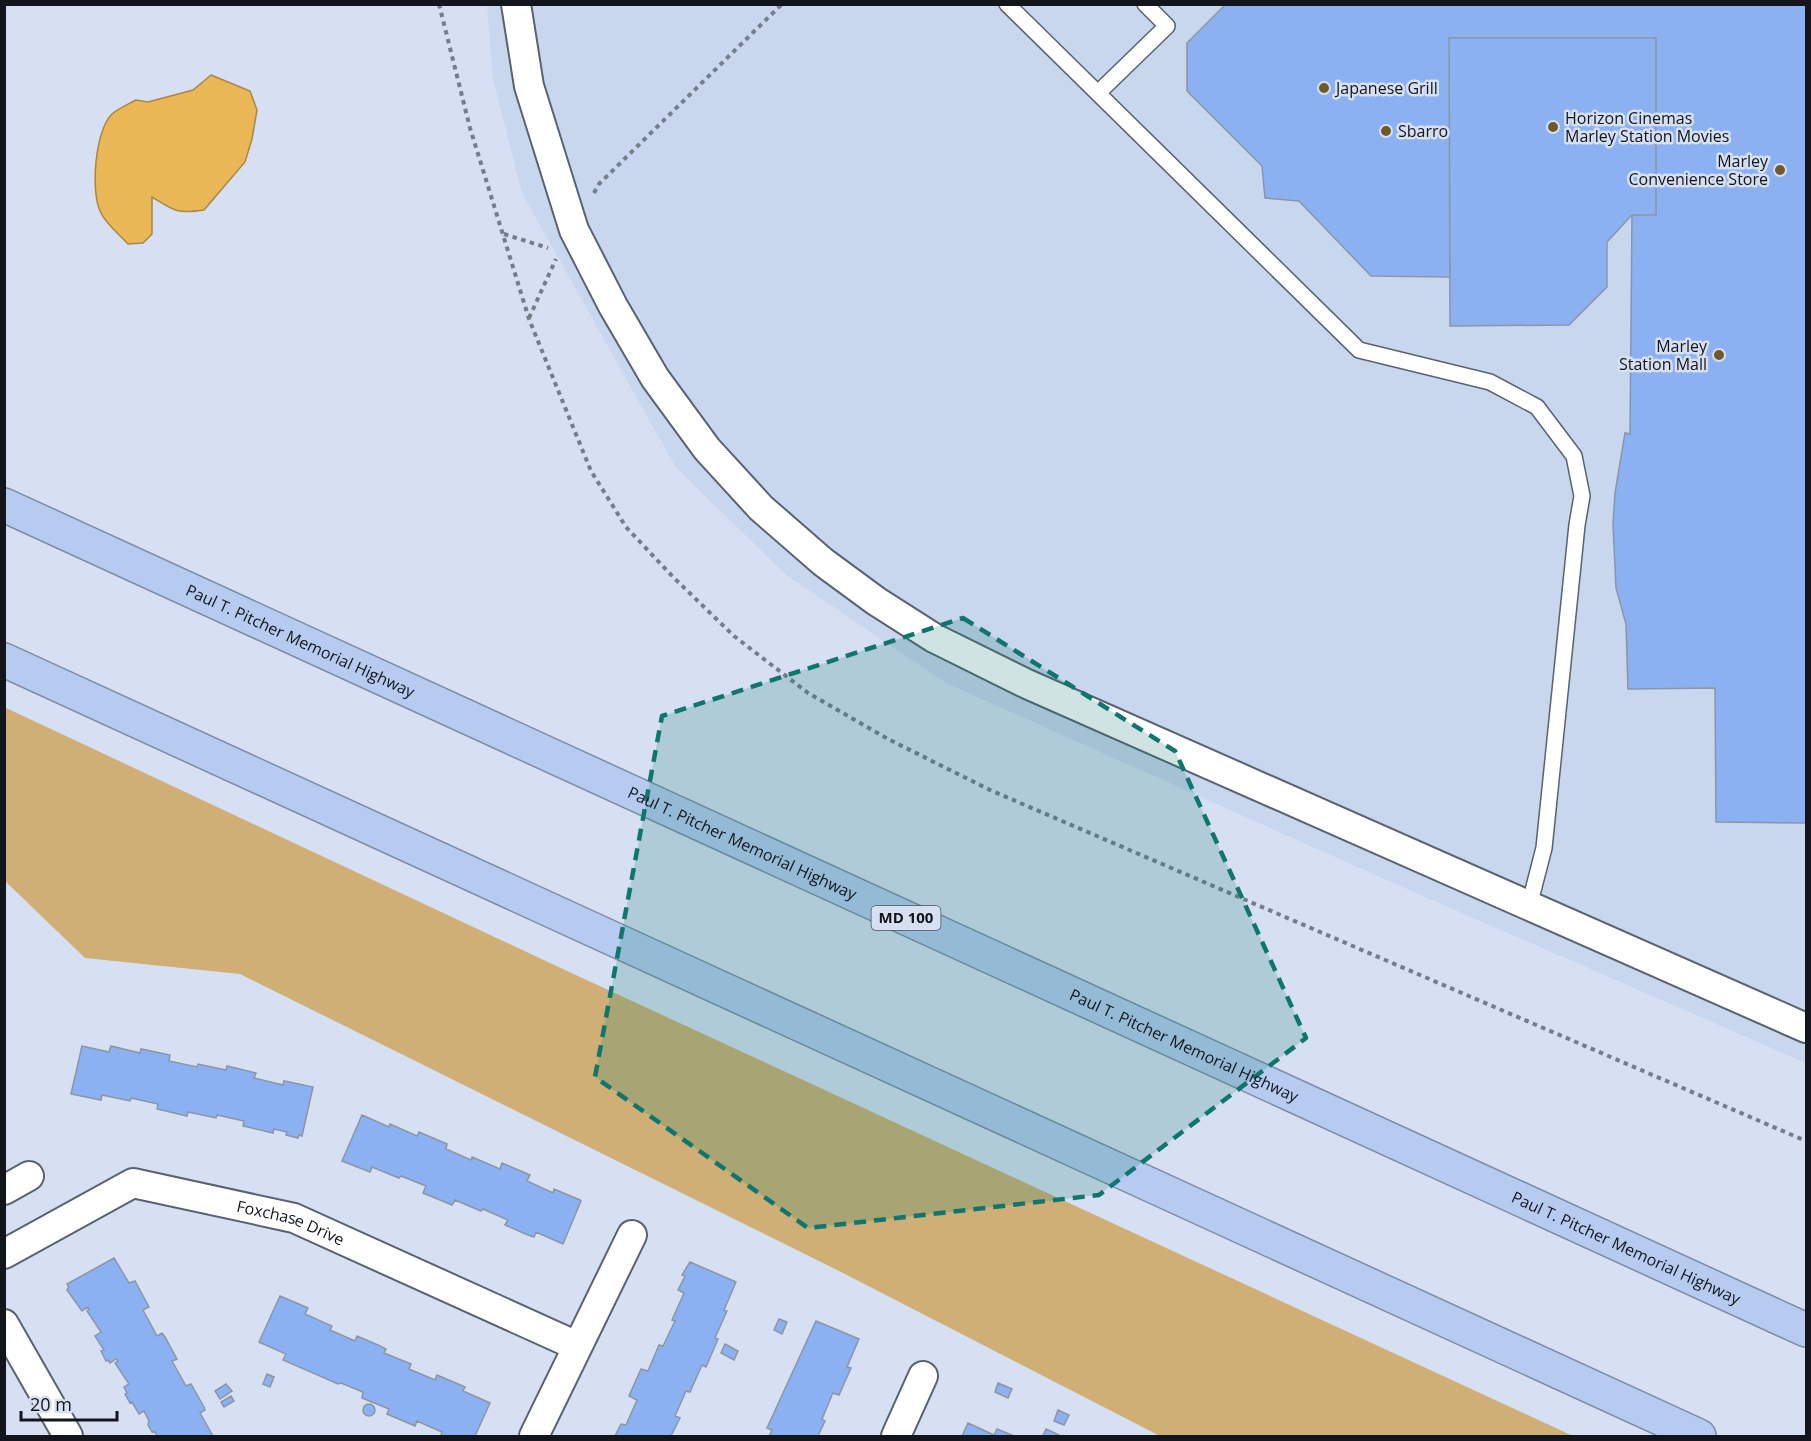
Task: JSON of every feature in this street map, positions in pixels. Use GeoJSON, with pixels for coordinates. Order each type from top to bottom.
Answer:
{"type":"FeatureCollection","features":[{"type":"Feature","properties":{"kind":"highway","name":"Paul T. Pitcher Memorial Highway"},"geometry":{"type":"LineString","coordinates":[[4,505],[1806,1330]]}},
{"type":"Feature","properties":{"kind":"highway"},"geometry":{"type":"LineString","coordinates":[[4,660],[1699,1437]]}},
{"type":"Feature","properties":{"kind":"street"},"geometry":{"type":"LineString","coordinates":[[516,4],[529,86],[567,241],[613,306],[656,378],[707,449],[761,508],[823,562],[876,601],[934,638],[1027,684],[1806,1028]]}},
{"type":"Feature","properties":{"kind":"street"},"geometry":{"type":"LineString","coordinates":[[4,1190],[29,1176]]}},
{"type":"Feature","properties":{"kind":"street","name":"Foxchase Drive"},"geometry":{"type":"LineString","coordinates":[[4,1254],[133,1182],[294,1218],[576,1346]]}},
{"type":"Feature","properties":{"kind":"street"},"geometry":{"type":"LineString","coordinates":[[534,1437],[576,1346],[632,1235]]}},
{"type":"Feature","properties":{"kind":"street"},"geometry":{"type":"LineString","coordinates":[[4,1324],[68,1437]]}},
{"type":"Feature","properties":{"kind":"street"},"geometry":{"type":"LineString","coordinates":[[896,1437],[923,1376]]}},
{"type":"Feature","properties":{"kind":"lane"},"geometry":{"type":"LineString","coordinates":[[1006,4],[1359,350],[1490,382],[1537,407],[1574,456],[1582,496],[1544,848],[1529,906]]}},
{"type":"Feature","properties":{"kind":"lane"},"geometry":{"type":"LineString","coordinates":[[1098,93],[1167,26],[1145,4]]}},
{"type":"Feature","properties":{"kind":"path"},"geometry":{"type":"LineString","coordinates":[[529,319],[598,184],[782,4]]}},
{"type":"Feature","properties":{"kind":"path"},"geometry":{"type":"LineString","coordinates":[[503,234],[567,241]]}},
{"type":"Feature","properties":{"kind":"highlighted area"},"geometry":{"type":"Polygon","coordinates":[[[963,618],[1175,751],[1306,1038],[1099,1195],[808,1228],[595,1077],[662,716],[963,618]]]}},
{"type":"Feature","properties":{"kind":"shaded area"},"geometry":{"type":"Polygon","coordinates":[[[487,5],[1806,5],[1806,1063],[1391,882],[946,683],[786,575],[675,466],[522,193],[493,79],[487,5]]]}},
{"type":"Feature","properties":{"kind":"shaded area"},"geometry":{"type":"Polygon","coordinates":[[[211,75],[250,91],[257,110],[245,162],[204,210],[188,212],[176,210],[152,197],[152,234],[143,243],[128,244],[106,221],[98,204],[96,162],[106,122],[112,114],[136,100],[148,102],[193,90],[211,75]]]}},
{"type":"Feature","properties":{"kind":"shaded area"},"geometry":{"type":"Polygon","coordinates":[[[4,707],[565,970],[1573,1436],[1160,1436],[841,1272],[240,974],[85,958],[5,881],[4,707]]]}},
{"type":"Feature","properties":{"kind":"building","name":"Marley Station Mall"},"geometry":{"type":"Polygon","coordinates":[[[1226,4],[1806,4],[1806,823],[1716,822],[1715,688],[1628,689],[1626,624],[1616,588],[1613,524],[1615,493],[1625,433],[1630,434],[1632,215],[1656,215],[1656,38],[1449,38],[1450,277],[1371,276],[1299,201],[1265,198],[1262,166],[1187,91],[1187,43],[1226,4]]]}},
{"type":"Feature","properties":{"kind":"building","name":"Horizon Cinemas Marley Station Movies"},"geometry":{"type":"Polygon","coordinates":[[[1449,38],[1656,38],[1656,215],[1632,215],[1607,242],[1607,287],[1569,325],[1450,326],[1449,38]]]}},
{"type":"Feature","properties":{"kind":"building"},"geometry":{"type":"Polygon","coordinates":[[[82,1046],[109,1052],[111,1046],[140,1053],[141,1049],[170,1055],[169,1061],[226,1070],[227,1066],[256,1073],[254,1078],[283,1085],[284,1081],[313,1087],[302,1136],[299,1135],[298,1138],[274,1129],[273,1133],[243,1126],[244,1121],[217,1115],[216,1118],[188,1112],[187,1116],[157,1109],[158,1104],[131,1098],[130,1101],[102,1095],[101,1100],[71,1094],[82,1046]]]}},
{"type":"Feature","properties":{"kind":"building"},"geometry":{"type":"Polygon","coordinates":[[[362,1115],[417,1136],[419,1132],[447,1144],[446,1149],[471,1160],[472,1157],[500,1169],[502,1163],[530,1175],[527,1181],[553,1193],[554,1189],[580,1200],[563,1244],[536,1232],[534,1237],[505,1225],[508,1220],[483,1209],[481,1211],[455,1200],[452,1205],[423,1193],[426,1186],[401,1176],[399,1178],[372,1167],[370,1172],[342,1161],[362,1115]]]}},
{"type":"Feature","properties":{"kind":"building"},"geometry":{"type":"Polygon","coordinates":[[[114,1258],[129,1283],[135,1281],[149,1307],[143,1310],[157,1336],[162,1333],[165,1337],[177,1359],[172,1361],[186,1386],[191,1384],[204,1407],[205,1410],[200,1413],[213,1436],[155,1436],[157,1435],[148,1425],[149,1421],[144,1411],[139,1414],[125,1394],[127,1393],[124,1387],[129,1384],[115,1363],[118,1361],[116,1359],[110,1363],[106,1361],[101,1351],[104,1350],[95,1336],[101,1332],[87,1311],[88,1307],[82,1311],[67,1290],[69,1287],[67,1284],[114,1258]]]}},
{"type":"Feature","properties":{"kind":"building"},"geometry":{"type":"Polygon","coordinates":[[[690,1262],[736,1282],[715,1338],[718,1339],[706,1367],[702,1365],[690,1392],[686,1391],[675,1416],[680,1418],[671,1436],[615,1436],[621,1424],[626,1425],[637,1400],[629,1396],[641,1369],[648,1371],[659,1345],[663,1346],[675,1321],[672,1320],[684,1293],[678,1290],[685,1276],[682,1275],[690,1262]]]}},
{"type":"Feature","properties":{"kind":"building"},"geometry":{"type":"Polygon","coordinates":[[[280,1296],[308,1308],[305,1314],[332,1326],[330,1330],[355,1341],[357,1336],[378,1345],[386,1349],[384,1353],[411,1364],[409,1369],[435,1380],[437,1375],[465,1387],[463,1391],[490,1403],[475,1436],[444,1436],[441,1435],[442,1432],[417,1421],[415,1426],[387,1414],[389,1409],[362,1398],[363,1392],[341,1383],[338,1384],[283,1360],[286,1354],[259,1342],[280,1296]]]}},
{"type":"Feature","properties":{"kind":"building"},"geometry":{"type":"Polygon","coordinates":[[[779,1319],[787,1322],[782,1334],[774,1330],[779,1319]]]}},
{"type":"Feature","properties":{"kind":"building"},"geometry":{"type":"Polygon","coordinates":[[[816,1321],[859,1339],[847,1367],[851,1368],[839,1395],[833,1393],[832,1395],[818,1436],[769,1436],[772,1430],[767,1428],[816,1321]]]}},
{"type":"Feature","properties":{"kind":"building"},"geometry":{"type":"Polygon","coordinates":[[[725,1344],[738,1351],[734,1360],[721,1353],[725,1344]]]}},
{"type":"Feature","properties":{"kind":"building"},"geometry":{"type":"Polygon","coordinates":[[[267,1374],[274,1377],[270,1387],[263,1384],[267,1374]]]}},
{"type":"Feature","properties":{"kind":"building"},"geometry":{"type":"Polygon","coordinates":[[[998,1383],[1012,1389],[1008,1398],[995,1392],[998,1383]]]}},
{"type":"Feature","properties":{"kind":"building"},"geometry":{"type":"Polygon","coordinates":[[[226,1384],[232,1391],[220,1399],[215,1391],[226,1384]]]}},
{"type":"Feature","properties":{"kind":"building"},"geometry":{"type":"Polygon","coordinates":[[[231,1396],[234,1401],[224,1407],[221,1402],[231,1396]]]}},
{"type":"Feature","properties":{"kind":"building"},"geometry":{"type":"Polygon","coordinates":[[[369,1404],[375,1410],[369,1416],[363,1410],[369,1404]]]}},
{"type":"Feature","properties":{"kind":"building"},"geometry":{"type":"Polygon","coordinates":[[[1058,1410],[1069,1415],[1064,1425],[1054,1421],[1058,1410]]]}},
{"type":"Feature","properties":{"kind":"building"},"geometry":{"type":"Polygon","coordinates":[[[968,1423],[994,1435],[997,1429],[1014,1436],[962,1436],[968,1423]]]}},
{"type":"Feature","properties":{"kind":"building"},"geometry":{"type":"Polygon","coordinates":[[[1046,1429],[1059,1435],[1059,1436],[1043,1436],[1046,1429]]]}},
{"type":"Feature","properties":{"kind":"place","name":"Japanese Grill"},"geometry":{"type":"Point","coordinates":[1324,88]}},
{"type":"Feature","properties":{"kind":"place","name":"Horizon Cinemas Marley Station Movies"},"geometry":{"type":"Point","coordinates":[1553,127]}},
{"type":"Feature","properties":{"kind":"place","name":"Sbarro"},"geometry":{"type":"Point","coordinates":[1386,131]}},
{"type":"Feature","properties":{"kind":"place","name":"Marley Convenience Store"},"geometry":{"type":"Point","coordinates":[1780,170]}},
{"type":"Feature","properties":{"kind":"place","name":"Marley Station Mall"},"geometry":{"type":"Point","coordinates":[1719,355]}}]}
